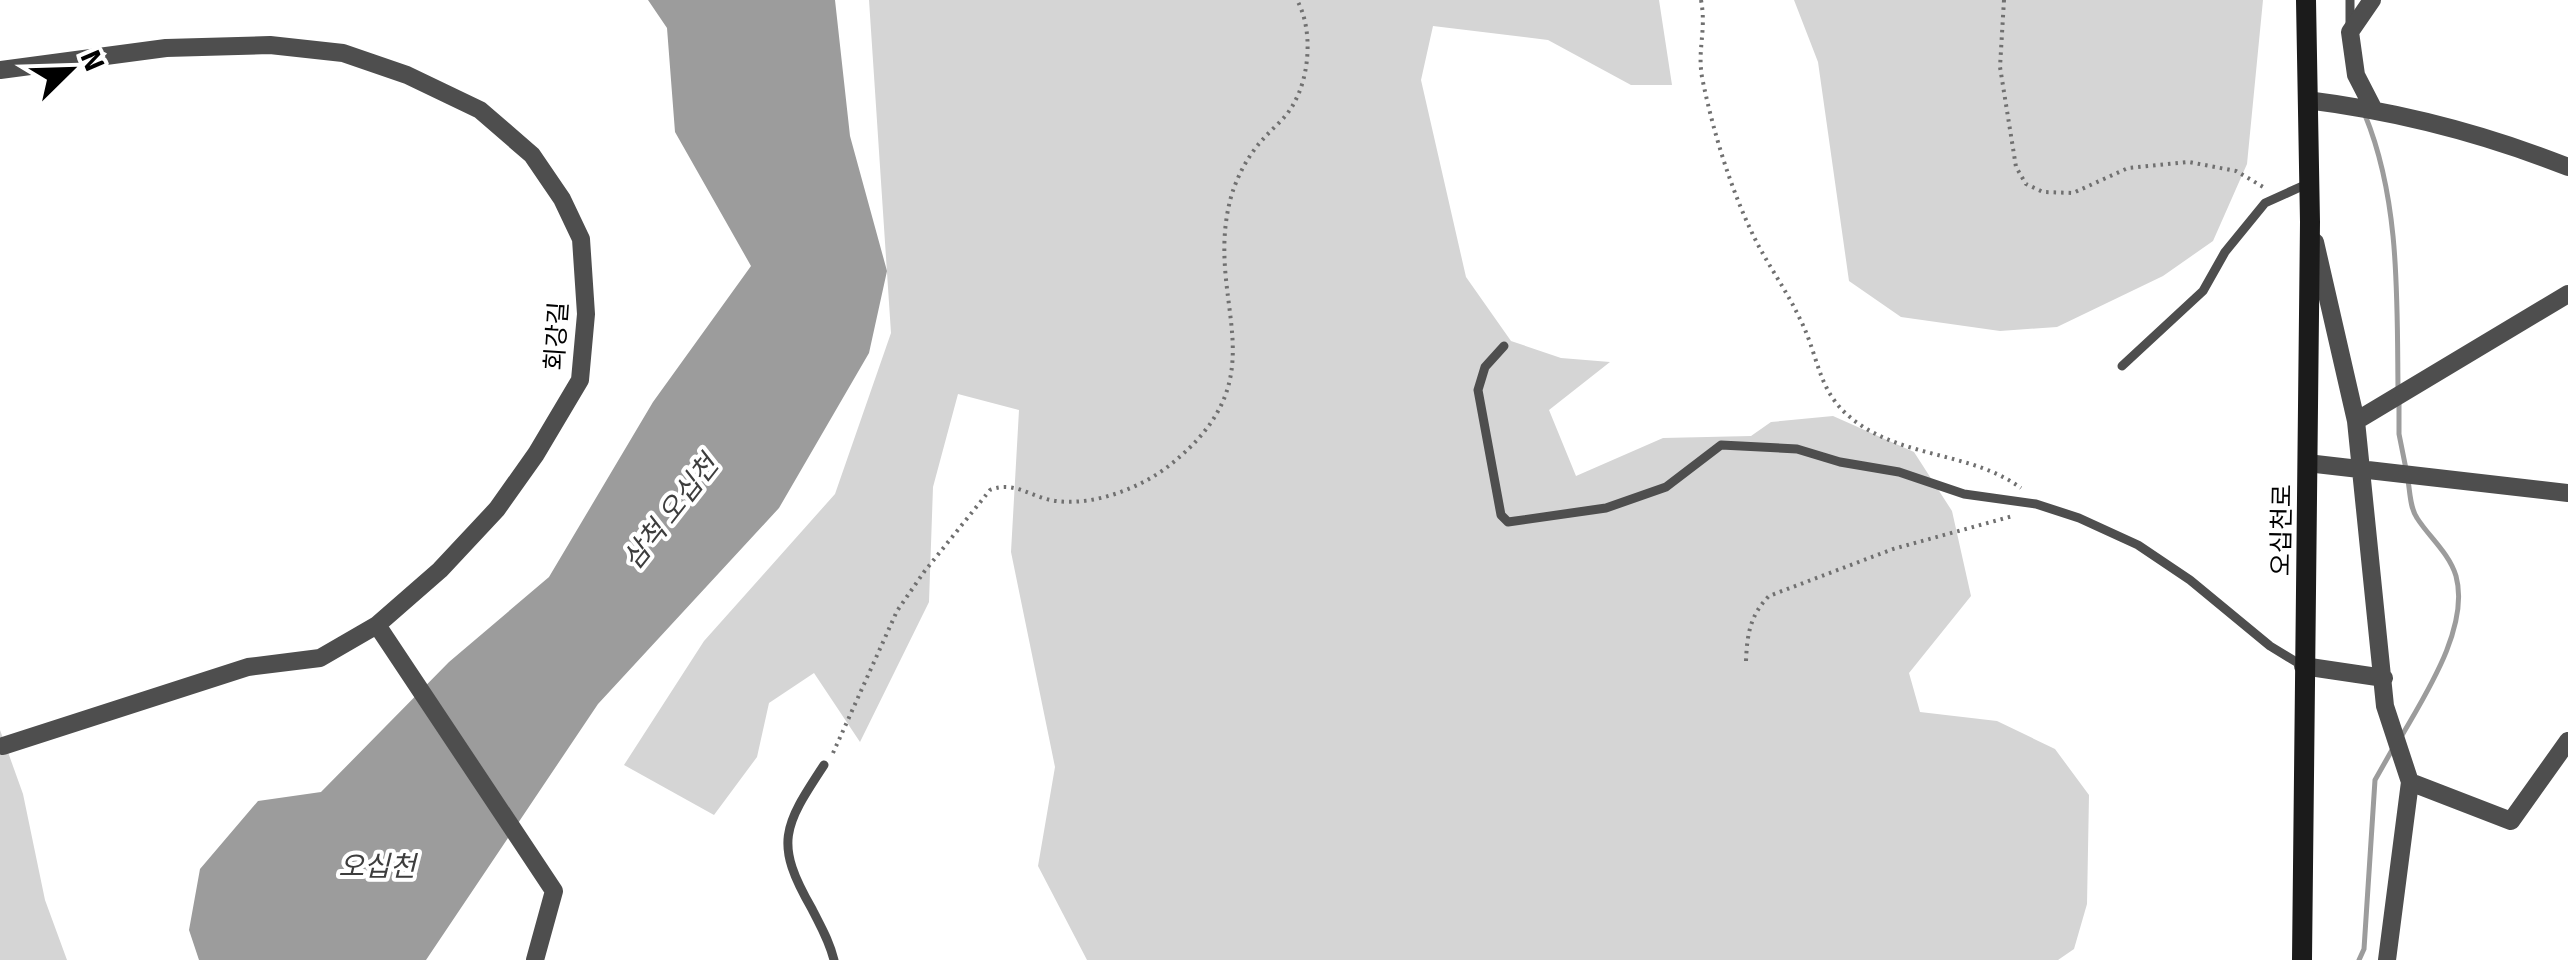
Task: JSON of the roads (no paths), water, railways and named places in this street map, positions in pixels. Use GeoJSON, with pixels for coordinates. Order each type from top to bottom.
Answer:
{"type":"FeatureCollection","features":[{"type":"Feature","properties":{"kind":"street","name":"오십천로"},"geometry":{"type":"LineString","coordinates":[[2302,960],[2310,222],[2306,0]]}},
{"type":"Feature","properties":{"kind":"street"},"geometry":{"type":"LineString","coordinates":[[2371,108],[2356,74],[2350,32],[2372,0]]}},
{"type":"Feature","properties":{"kind":"street","name":"회강길"},"geometry":{"type":"LineString","coordinates":[[0,70],[166,48],[270,45],[343,53],[407,75],[480,110],[532,156],[562,200],[580,239],[586,314],[580,380],[536,454],[497,509],[440,570],[378,625],[320,658],[248,667],[2,746]]}},
{"type":"Feature","properties":{"kind":"street"},"geometry":{"type":"LineString","coordinates":[[2307,100],[2371,108],[2568,167]]}},
{"type":"Feature","properties":{"kind":"street"},"geometry":{"type":"LineString","coordinates":[[2310,222],[2356,421],[2385,706],[2410,782],[2388,960]]}},
{"type":"Feature","properties":{"kind":"street"},"geometry":{"type":"LineString","coordinates":[[2356,421],[2568,294]]}},
{"type":"Feature","properties":{"kind":"street"},"geometry":{"type":"LineString","coordinates":[[2307,462],[2568,494]]}},
{"type":"Feature","properties":{"kind":"street"},"geometry":{"type":"LineString","coordinates":[[378,625],[554,891],[535,960]]}},
{"type":"Feature","properties":{"kind":"street"},"geometry":{"type":"LineString","coordinates":[[2303,666],[2384,678]]}},
{"type":"Feature","properties":{"kind":"street"},"geometry":{"type":"LineString","coordinates":[[2410,782],[2511,821],[2568,741]]}},
{"type":"Feature","properties":{"kind":"lane"},"geometry":{"type":"LineString","coordinates":[[2350,0],[2350,32]]}},
{"type":"Feature","properties":{"kind":"lane"},"geometry":{"type":"LineString","coordinates":[[2122,366],[2203,292],[2225,252],[2266,202],[2309,183]]}},
{"type":"Feature","properties":{"kind":"lane"},"geometry":{"type":"LineString","coordinates":[[1504,346],[1485,368],[1478,390],[1501,515],[1508,522],[1606,508],[1666,488],[1721,445],[1797,449],[1840,462],[1898,472],[1964,494],[2036,504],[2080,518],[2138,545],[2190,580],[2270,646],[2303,666]]}},
{"type":"Feature","properties":{"kind":"lane"},"geometry":{"type":"LineString","coordinates":[[824,765],[800,802],[786,840],[786,852],[796,881],[828,936],[834,960]]}},
{"type":"Feature","properties":{"kind":"water","name":"오십천"},"geometry":{"type":"Polygon","coordinates":[[[648,0],[835,0],[850,136],[887,271],[869,353],[779,508],[598,704],[426,960],[199,960],[189,930],[200,869],[258,801],[321,792],[449,662],[549,577],[653,402],[751,266],[675,132],[667,28],[648,0]]]}},
{"type":"Feature","properties":{"kind":"waterway"},"geometry":{"type":"LineString","coordinates":[[2365,115],[2391,215],[2398,389]]}},
{"type":"Feature","properties":{"kind":"waterway"},"geometry":{"type":"LineString","coordinates":[[2399,400],[2399,434],[2406,469]]}},
{"type":"Feature","properties":{"kind":"waterway"},"geometry":{"type":"LineString","coordinates":[[2401,737],[2443,660],[2457,617],[2459,596],[2449,560],[2415,514],[2408,480]]}},
{"type":"Feature","properties":{"kind":"waterway"},"geometry":{"type":"LineString","coordinates":[[2359,960],[2364,949],[2375,780],[2392,750]]}},
{"type":"Feature","properties":{"kind":"water label","name":"삼척 오십천"},"geometry":{"type":"Point","coordinates":[670,512]}}]}
